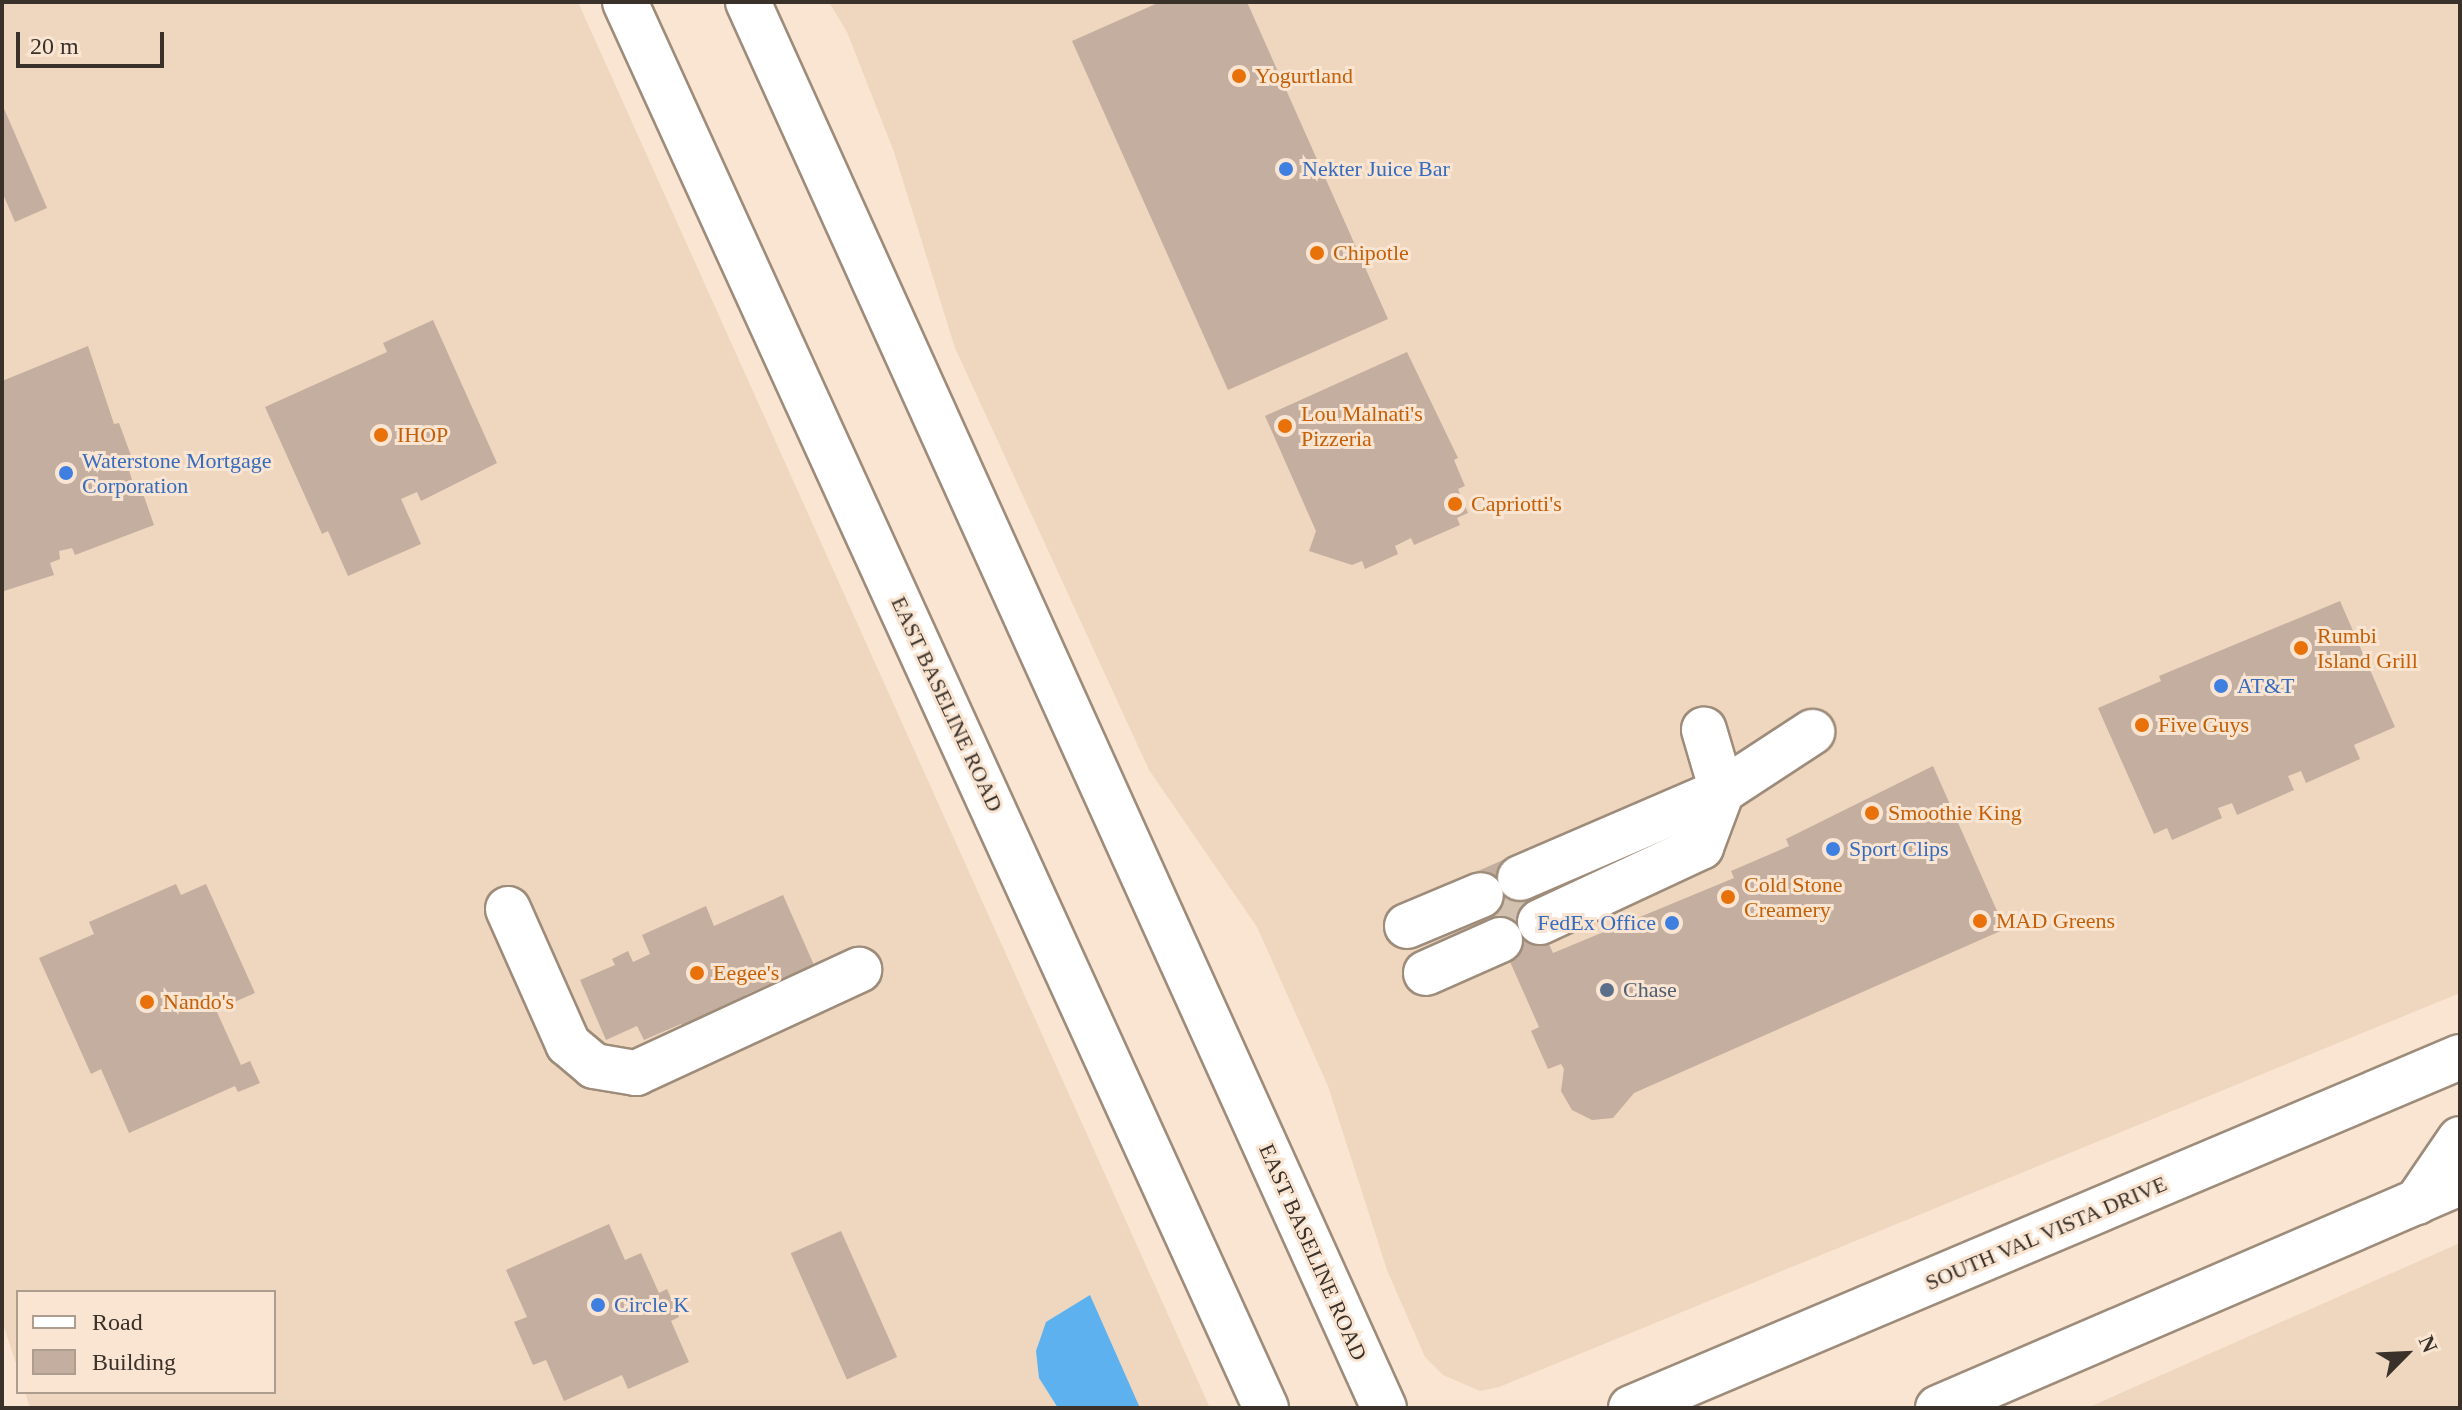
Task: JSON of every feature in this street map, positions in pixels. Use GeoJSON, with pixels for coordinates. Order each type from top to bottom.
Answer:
{"type":"FeatureCollection","features":[{"type":"Feature","properties":{"kind":"main road","name":"EAST BASELINE ROAD"},"geometry":{"type":"LineString","coordinates":[[625,2],[1266,1408]]}},
{"type":"Feature","properties":{"kind":"main road","name":"EAST BASELINE ROAD"},"geometry":{"type":"LineString","coordinates":[[748,2],[1384,1408]]}},
{"type":"Feature","properties":{"kind":"main road"},"geometry":{"type":"LineString","coordinates":[[1704,730],[1718,807]]}},
{"type":"Feature","properties":{"kind":"main road"},"geometry":{"type":"LineString","coordinates":[[1530,901],[1718,807],[1812,732]]}},
{"type":"Feature","properties":{"kind":"main road"},"geometry":{"type":"LineString","coordinates":[[508,909],[568,1044],[594,1066],[636,1073],[859,970]]}},
{"type":"Feature","properties":{"kind":"main road"},"geometry":{"type":"LineString","coordinates":[[1417,950],[1490,918]]}},
{"type":"Feature","properties":{"kind":"main road","name":"SOUTH VAL VISTA DRIVE"},"geometry":{"type":"LineString","coordinates":[[1631,1408],[2460,1057]]}},
{"type":"Feature","properties":{"kind":"main road"},"geometry":{"type":"LineString","coordinates":[[2417,1202],[2460,1139]]}},
{"type":"Feature","properties":{"kind":"main road"},"geometry":{"type":"LineString","coordinates":[[1938,1408],[2460,1183]]}},
{"type":"Feature","properties":{"kind":"shaded area"},"geometry":{"type":"Polygon","coordinates":[[[2,2],[578,2],[1210,1408],[30,1408],[26,1394],[276,1394],[276,1290],[16,1290],[16,1364],[2,1321],[2,2]]]}},
{"type":"Feature","properties":{"kind":"shaded area"},"geometry":{"type":"Polygon","coordinates":[[[829,2],[2460,2],[2460,993],[1499,1387],[1480,1391],[1443,1375],[1425,1357],[1387,1270],[1328,1086],[1257,927],[1149,770],[955,348],[894,152],[847,32],[829,2]]]}},
{"type":"Feature","properties":{"kind":"shaded area"},"geometry":{"type":"Polygon","coordinates":[[[2460,1243],[2460,1408],[2087,1408],[2460,1243]]]}},
{"type":"Feature","properties":{"kind":"water"},"geometry":{"type":"Polygon","coordinates":[[[1090,1295],[1140,1408],[1058,1408],[1039,1378],[1036,1351],[1046,1322],[1090,1295]]]}},
{"type":"Feature","properties":{"kind":"building"},"geometry":{"type":"Polygon","coordinates":[[[1160,2],[1247,2],[1388,319],[1228,390],[1072,41],[1160,2]]]}},
{"type":"Feature","properties":{"kind":"building"},"geometry":{"type":"Polygon","coordinates":[[[2,104],[47,208],[15,222],[2,192],[2,104]]]}},
{"type":"Feature","properties":{"kind":"building","name":"IHOP"},"geometry":{"type":"Polygon","coordinates":[[[433,320],[497,463],[421,501],[417,492],[401,499],[421,544],[348,576],[328,531],[322,534],[265,407],[387,352],[383,343],[433,320]]]}},
{"type":"Feature","properties":{"kind":"building","name":"Waterstone Mortgage Corporation"},"geometry":{"type":"Polygon","coordinates":[[[88,346],[114,424],[119,423],[133,461],[127,464],[133,483],[139,482],[154,525],[75,555],[72,548],[59,551],[60,559],[50,563],[54,575],[4,591],[2,381],[88,346]]]}},
{"type":"Feature","properties":{"kind":"building"},"geometry":{"type":"Polygon","coordinates":[[[1407,352],[1458,458],[1454,460],[1465,486],[1458,489],[1468,513],[1457,518],[1460,525],[1414,545],[1411,538],[1395,546],[1398,554],[1365,569],[1362,561],[1352,565],[1309,551],[1316,531],[1265,416],[1407,352]]]}},
{"type":"Feature","properties":{"kind":"building"},"geometry":{"type":"Polygon","coordinates":[[[2340,601],[2395,727],[2354,745],[2360,759],[2306,783],[2301,771],[2288,776],[2294,790],[2237,815],[2232,803],[2218,808],[2222,818],[2172,840],[2167,828],[2154,834],[2098,708],[2161,681],[2159,676],[2340,601]]]}},
{"type":"Feature","properties":{"kind":"building"},"geometry":{"type":"Polygon","coordinates":[[[1933,766],[2005,929],[1634,1093],[1613,1118],[1592,1120],[1572,1110],[1561,1091],[1564,1069],[1561,1064],[1548,1069],[1531,1031],[1539,1027],[1471,874],[1510,857],[1553,953],[1734,878],[1731,871],[1789,846],[1786,839],[1933,766]]]}},
{"type":"Feature","properties":{"kind":"building","name":"Nando's"},"geometry":{"type":"Polygon","coordinates":[[[176,884],[181,895],[206,884],[255,993],[216,1010],[241,1065],[250,1061],[260,1083],[238,1092],[235,1086],[129,1133],[101,1069],[91,1074],[39,958],[94,934],[89,922],[176,884]]]}},
{"type":"Feature","properties":{"kind":"building","name":"Eegee's"},"geometry":{"type":"Polygon","coordinates":[[[783,895],[814,965],[745,995],[750,1005],[686,1033],[681,1024],[644,1040],[637,1026],[606,1040],[580,980],[615,965],[612,959],[628,951],[633,962],[650,954],[642,935],[706,906],[714,926],[783,895]]]}},
{"type":"Feature","properties":{"kind":"building","name":"Circle K"},"geometry":{"type":"Polygon","coordinates":[[[609,1224],[625,1260],[641,1253],[659,1293],[667,1289],[679,1317],[671,1321],[689,1362],[628,1389],[622,1375],[564,1401],[546,1360],[533,1365],[514,1322],[527,1317],[506,1270],[609,1224]]]}},
{"type":"Feature","properties":{"kind":"building"},"geometry":{"type":"Polygon","coordinates":[[[841,1231],[897,1357],[847,1379],[791,1253],[841,1231]]]}},
{"type":"Feature","properties":{"kind":"tunnel"},"geometry":{"type":"LineString","coordinates":[[1490,919],[1530,902]]}},
{"type":"Feature","properties":{"kind":"place","name":"Yogurtland"},"geometry":{"type":"Point","coordinates":[1239,76]}},
{"type":"Feature","properties":{"kind":"place","name":"Nekter Juice Bar"},"geometry":{"type":"Point","coordinates":[1286,169]}},
{"type":"Feature","properties":{"kind":"place","name":"Chipotle"},"geometry":{"type":"Point","coordinates":[1317,253]}},
{"type":"Feature","properties":{"kind":"place","name":"Lou Malnati's Pizzeria"},"geometry":{"type":"Point","coordinates":[1285,426]}},
{"type":"Feature","properties":{"kind":"place","name":"IHOP"},"geometry":{"type":"Point","coordinates":[381,435]}},
{"type":"Feature","properties":{"kind":"place","name":"Waterstone Mortgage Corporation"},"geometry":{"type":"Point","coordinates":[66,473]}},
{"type":"Feature","properties":{"kind":"place","name":"Capriotti's"},"geometry":{"type":"Point","coordinates":[1455,504]}},
{"type":"Feature","properties":{"kind":"place","name":"Rumbi Island Grill"},"geometry":{"type":"Point","coordinates":[2301,648]}},
{"type":"Feature","properties":{"kind":"place","name":"AT&T"},"geometry":{"type":"Point","coordinates":[2221,686]}},
{"type":"Feature","properties":{"kind":"place","name":"Five Guys"},"geometry":{"type":"Point","coordinates":[2142,725]}},
{"type":"Feature","properties":{"kind":"place","name":"Smoothie King"},"geometry":{"type":"Point","coordinates":[1872,813]}},
{"type":"Feature","properties":{"kind":"place","name":"Sport Clips"},"geometry":{"type":"Point","coordinates":[1833,849]}},
{"type":"Feature","properties":{"kind":"place","name":"Cold Stone Creamery"},"geometry":{"type":"Point","coordinates":[1728,897]}},
{"type":"Feature","properties":{"kind":"place","name":"MAD Greens"},"geometry":{"type":"Point","coordinates":[1980,921]}},
{"type":"Feature","properties":{"kind":"place","name":"FedEx Office"},"geometry":{"type":"Point","coordinates":[1672,923]}},
{"type":"Feature","properties":{"kind":"place","name":"Eegee's"},"geometry":{"type":"Point","coordinates":[697,973]}},
{"type":"Feature","properties":{"kind":"place","name":"Chase"},"geometry":{"type":"Point","coordinates":[1607,990]}},
{"type":"Feature","properties":{"kind":"place","name":"Nando's"},"geometry":{"type":"Point","coordinates":[147,1002]}},
{"type":"Feature","properties":{"kind":"place","name":"Circle K"},"geometry":{"type":"Point","coordinates":[598,1305]}}]}
